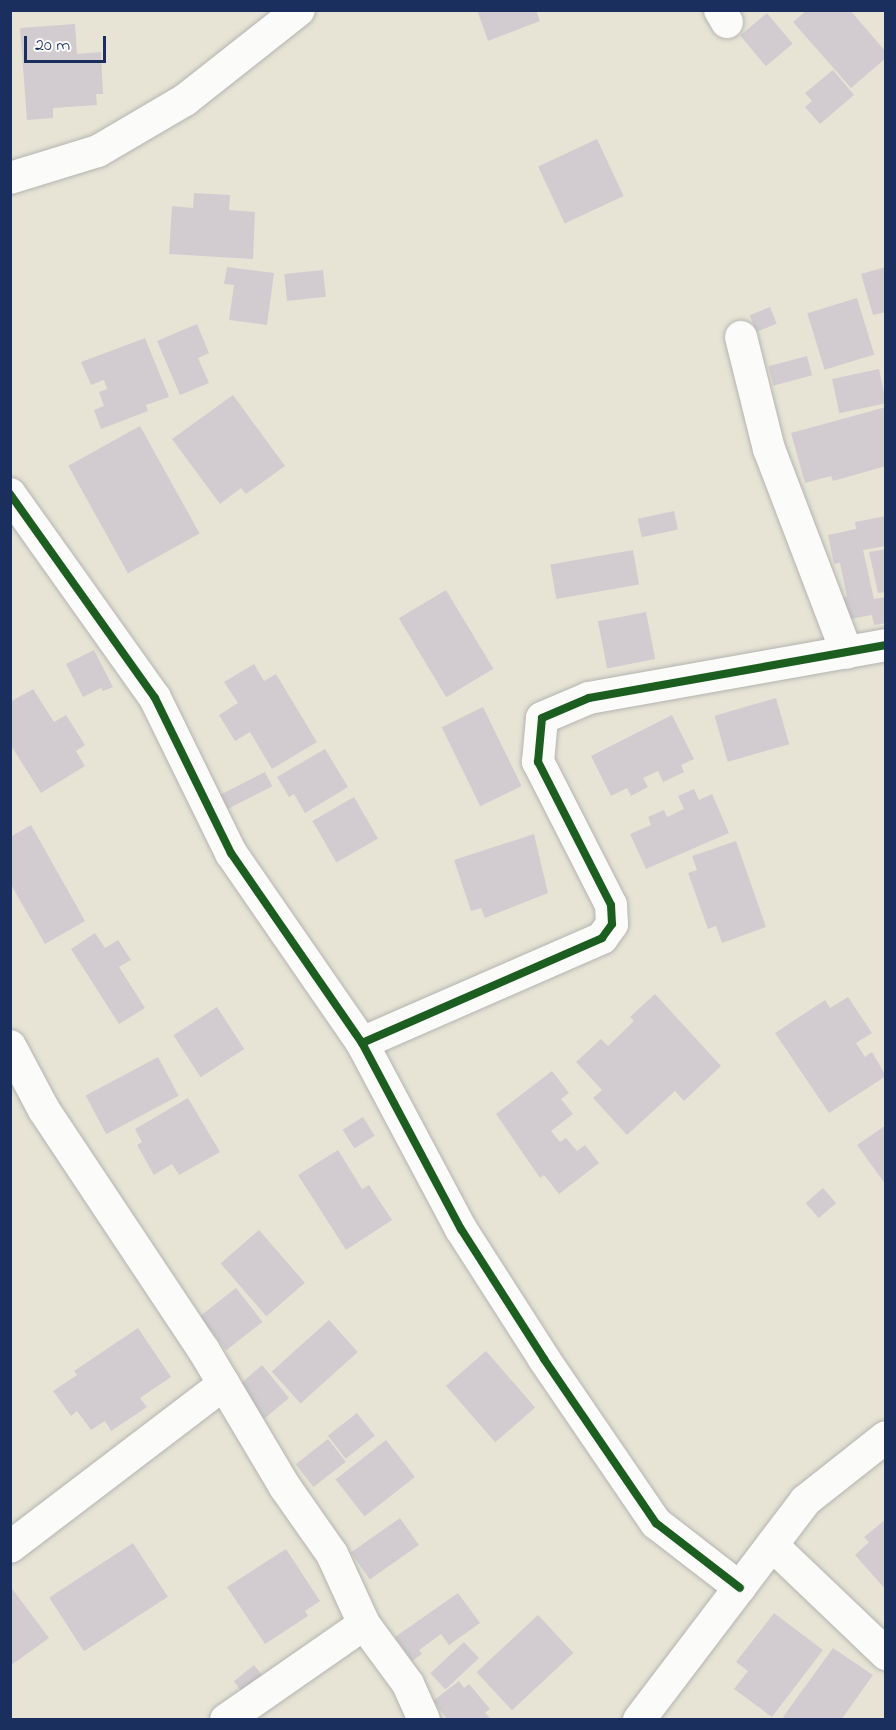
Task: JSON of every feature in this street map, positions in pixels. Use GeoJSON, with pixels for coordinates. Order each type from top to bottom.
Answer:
{"type":"FeatureCollection","features":[{"type":"Feature","properties":{"kind":"street"},"geometry":{"type":"LineString","coordinates":[[10,178],[98,151],[117,140],[185,100],[299,10]]}},
{"type":"Feature","properties":{"kind":"street"},"geometry":{"type":"LineString","coordinates":[[741,337],[769,449],[846,653]]}},
{"type":"Feature","properties":{"kind":"street"},"geometry":{"type":"LineString","coordinates":[[10,494],[155,698],[231,853],[362,1043],[461,1229],[638,1497],[656,1523],[740,1588]]}},
{"type":"Feature","properties":{"kind":"street"},"geometry":{"type":"LineString","coordinates":[[362,1043],[602,939],[612,924],[611,905],[538,762],[542,718],[588,698],[885,645]]}},
{"type":"Feature","properties":{"kind":"street"},"geometry":{"type":"LineString","coordinates":[[10,1046],[44,1110],[224,1384],[285,1487],[332,1554],[364,1624],[408,1684],[424,1719]]}},
{"type":"Feature","properties":{"kind":"street"},"geometry":{"type":"LineString","coordinates":[[10,1547],[224,1384]]}},
{"type":"Feature","properties":{"kind":"street"},"geometry":{"type":"LineString","coordinates":[[639,1719],[805,1501],[885,1437]]}},
{"type":"Feature","properties":{"kind":"street"},"geometry":{"type":"LineString","coordinates":[[772,1545],[885,1654]]}},
{"type":"Feature","properties":{"kind":"street"},"geometry":{"type":"LineString","coordinates":[[226,1719],[364,1624]]}},
{"type":"Feature","properties":{"kind":"building"},"geometry":{"type":"Polygon","coordinates":[[[477,10],[536,10],[540,21],[488,41],[477,10]]]}},
{"type":"Feature","properties":{"kind":"building"},"geometry":{"type":"Polygon","coordinates":[[[807,10],[850,10],[886,52],[886,58],[851,88],[793,22],[807,10]]]}},
{"type":"Feature","properties":{"kind":"building"},"geometry":{"type":"Polygon","coordinates":[[[767,13],[793,44],[766,66],[740,35],[767,13]]]}},
{"type":"Feature","properties":{"kind":"building"},"geometry":{"type":"Polygon","coordinates":[[[75,24],[77,54],[101,52],[103,94],[96,94],[97,105],[53,108],[53,118],[27,120],[20,28],[75,24]]]}},
{"type":"Feature","properties":{"kind":"building"},"geometry":{"type":"Polygon","coordinates":[[[833,70],[854,95],[820,124],[805,107],[812,101],[805,93],[833,70]]]}},
{"type":"Feature","properties":{"kind":"building"},"geometry":{"type":"Polygon","coordinates":[[[597,139],[624,196],[565,224],[538,166],[597,139]]]}},
{"type":"Feature","properties":{"kind":"building"},"geometry":{"type":"Polygon","coordinates":[[[194,193],[230,195],[229,210],[255,212],[253,259],[169,254],[172,206],[193,208],[194,193]]]}},
{"type":"Feature","properties":{"kind":"building"},"geometry":{"type":"Polygon","coordinates":[[[227,267],[274,273],[267,325],[229,320],[234,285],[224,284],[227,267]]]}},
{"type":"Feature","properties":{"kind":"building"},"geometry":{"type":"Polygon","coordinates":[[[886,267],[886,312],[873,315],[861,274],[886,267]]]}},
{"type":"Feature","properties":{"kind":"building"},"geometry":{"type":"Polygon","coordinates":[[[323,270],[326,297],[287,301],[284,274],[323,270]]]}},
{"type":"Feature","properties":{"kind":"building"},"geometry":{"type":"Polygon","coordinates":[[[857,298],[874,354],[825,370],[807,313],[857,298]]]}},
{"type":"Feature","properties":{"kind":"building"},"geometry":{"type":"Polygon","coordinates":[[[770,307],[777,324],[756,332],[750,315],[770,307]]]}},
{"type":"Feature","properties":{"kind":"building"},"geometry":{"type":"Polygon","coordinates":[[[197,324],[209,353],[198,358],[209,383],[180,395],[157,341],[197,324]]]}},
{"type":"Feature","properties":{"kind":"building"},"geometry":{"type":"Polygon","coordinates":[[[145,338],[169,397],[146,405],[148,411],[101,429],[94,410],[104,406],[99,392],[107,389],[104,380],[91,385],[81,362],[145,338]]]}},
{"type":"Feature","properties":{"kind":"building"},"geometry":{"type":"Polygon","coordinates":[[[807,356],[812,375],[774,386],[768,366],[807,356]]]}},
{"type":"Feature","properties":{"kind":"building"},"geometry":{"type":"Polygon","coordinates":[[[879,369],[886,403],[839,413],[832,379],[879,369]]]}},
{"type":"Feature","properties":{"kind":"building"},"geometry":{"type":"Polygon","coordinates":[[[233,395],[285,466],[246,494],[241,488],[220,504],[172,439],[233,395]]]}},
{"type":"Feature","properties":{"kind":"building"},"geometry":{"type":"Polygon","coordinates":[[[886,407],[886,466],[833,481],[831,476],[805,483],[791,433],[886,407]]]}},
{"type":"Feature","properties":{"kind":"building"},"geometry":{"type":"Polygon","coordinates":[[[140,426],[200,534],[128,573],[68,466],[140,426]]]}},
{"type":"Feature","properties":{"kind":"building"},"geometry":{"type":"Polygon","coordinates":[[[674,511],[678,530],[642,537],[638,519],[674,511]]]}},
{"type":"Feature","properties":{"kind":"building"},"geometry":{"type":"Polygon","coordinates":[[[886,516],[886,546],[863,550],[874,599],[886,597],[886,623],[874,625],[872,615],[845,620],[840,598],[847,597],[840,563],[834,564],[828,535],[856,529],[855,522],[886,516]]]}},
{"type":"Feature","properties":{"kind":"building"},"geometry":{"type":"Polygon","coordinates":[[[886,549],[886,592],[878,593],[869,552],[886,549]]]}},
{"type":"Feature","properties":{"kind":"building"},"geometry":{"type":"Polygon","coordinates":[[[633,550],[639,584],[556,599],[550,565],[633,550]]]}},
{"type":"Feature","properties":{"kind":"building"},"geometry":{"type":"Polygon","coordinates":[[[446,590],[493,669],[446,697],[399,618],[446,590]]]}},
{"type":"Feature","properties":{"kind":"building"},"geometry":{"type":"Polygon","coordinates":[[[646,612],[655,659],[607,668],[598,621],[646,612]]]}},
{"type":"Feature","properties":{"kind":"building"},"geometry":{"type":"Polygon","coordinates":[[[94,650],[113,687],[103,691],[101,688],[83,697],[66,664],[94,650]]]}},
{"type":"Feature","properties":{"kind":"building"},"geometry":{"type":"Polygon","coordinates":[[[254,664],[264,681],[276,674],[317,742],[272,769],[250,732],[235,741],[219,715],[238,703],[224,682],[254,664]]]}},
{"type":"Feature","properties":{"kind":"building"},"geometry":{"type":"Polygon","coordinates":[[[33,689],[54,722],[66,715],[85,745],[76,751],[85,766],[41,793],[10,744],[10,702],[33,689]]]}},
{"type":"Feature","properties":{"kind":"building"},"geometry":{"type":"Polygon","coordinates":[[[776,698],[789,744],[728,762],[714,716],[776,698]]]}},
{"type":"Feature","properties":{"kind":"building"},"geometry":{"type":"Polygon","coordinates":[[[483,707],[522,786],[480,806],[442,727],[483,707]]]}},
{"type":"Feature","properties":{"kind":"building"},"geometry":{"type":"Polygon","coordinates":[[[672,715],[694,759],[681,765],[684,772],[663,782],[658,771],[643,778],[648,787],[631,796],[627,788],[611,796],[591,756],[672,715]]]}},
{"type":"Feature","properties":{"kind":"building"},"geometry":{"type":"Polygon","coordinates":[[[325,749],[348,787],[305,813],[294,794],[289,797],[277,777],[325,749]]]}},
{"type":"Feature","properties":{"kind":"building"},"geometry":{"type":"Polygon","coordinates":[[[265,772],[272,786],[228,809],[220,795],[265,772]]]}},
{"type":"Feature","properties":{"kind":"building"},"geometry":{"type":"Polygon","coordinates":[[[694,789],[699,800],[712,794],[729,833],[646,869],[630,834],[651,825],[648,817],[664,810],[667,817],[684,809],[678,796],[694,789]]]}},
{"type":"Feature","properties":{"kind":"building"},"geometry":{"type":"Polygon","coordinates":[[[354,797],[378,839],[336,863],[312,821],[354,797]]]}},
{"type":"Feature","properties":{"kind":"building"},"geometry":{"type":"Polygon","coordinates":[[[31,825],[85,921],[45,944],[10,883],[10,837],[31,825]]]}},
{"type":"Feature","properties":{"kind":"building"},"geometry":{"type":"Polygon","coordinates":[[[534,834],[548,893],[485,918],[481,908],[471,911],[454,860],[534,834]]]}},
{"type":"Feature","properties":{"kind":"building"},"geometry":{"type":"Polygon","coordinates":[[[736,841],[766,927],[722,943],[716,926],[708,929],[688,873],[697,870],[692,856],[736,841]]]}},
{"type":"Feature","properties":{"kind":"building"},"geometry":{"type":"Polygon","coordinates":[[[95,933],[105,948],[118,940],[131,960],[119,967],[145,1008],[119,1024],[71,949],[95,933]]]}},
{"type":"Feature","properties":{"kind":"building"},"geometry":{"type":"Polygon","coordinates":[[[655,994],[721,1066],[684,1101],[675,1091],[627,1135],[593,1098],[602,1090],[576,1062],[601,1039],[608,1046],[634,1021],[630,1017],[655,994]]]}},
{"type":"Feature","properties":{"kind":"building"},"geometry":{"type":"Polygon","coordinates":[[[848,997],[872,1033],[856,1043],[865,1057],[872,1052],[886,1076],[829,1113],[775,1033],[825,1000],[830,1008],[848,997]]]}},
{"type":"Feature","properties":{"kind":"building"},"geometry":{"type":"Polygon","coordinates":[[[217,1007],[244,1049],[201,1077],[173,1035],[217,1007]]]}},
{"type":"Feature","properties":{"kind":"building"},"geometry":{"type":"Polygon","coordinates":[[[158,1057],[179,1096],[106,1134],[86,1095],[158,1057]]]}},
{"type":"Feature","properties":{"kind":"building"},"geometry":{"type":"Polygon","coordinates":[[[552,1071],[569,1093],[561,1099],[573,1114],[551,1131],[560,1142],[566,1138],[577,1151],[585,1145],[599,1163],[559,1194],[544,1175],[540,1178],[496,1114],[552,1071]]]}},
{"type":"Feature","properties":{"kind":"building"},"geometry":{"type":"Polygon","coordinates":[[[188,1098],[220,1152],[179,1175],[172,1164],[154,1175],[137,1145],[142,1142],[135,1129],[188,1098]]]}},
{"type":"Feature","properties":{"kind":"building"},"geometry":{"type":"Polygon","coordinates":[[[363,1117],[375,1136],[354,1148],[343,1130],[363,1117]]]}},
{"type":"Feature","properties":{"kind":"building"},"geometry":{"type":"Polygon","coordinates":[[[886,1125],[886,1185],[857,1145],[886,1125]]]}},
{"type":"Feature","properties":{"kind":"building"},"geometry":{"type":"Polygon","coordinates":[[[338,1150],[362,1189],[369,1185],[392,1220],[346,1250],[298,1175],[338,1150]]]}},
{"type":"Feature","properties":{"kind":"building"},"geometry":{"type":"Polygon","coordinates":[[[823,1188],[836,1203],[819,1218],[806,1203],[823,1188]]]}},
{"type":"Feature","properties":{"kind":"building"},"geometry":{"type":"Polygon","coordinates":[[[259,1230],[305,1283],[266,1316],[221,1263],[259,1230]]]}},
{"type":"Feature","properties":{"kind":"building"},"geometry":{"type":"Polygon","coordinates":[[[236,1288],[262,1322],[226,1350],[200,1316],[236,1288]]]}},
{"type":"Feature","properties":{"kind":"building"},"geometry":{"type":"Polygon","coordinates":[[[329,1320],[358,1352],[301,1403],[272,1372],[329,1320]]]}},
{"type":"Feature","properties":{"kind":"building"},"geometry":{"type":"Polygon","coordinates":[[[138,1328],[171,1377],[140,1398],[147,1407],[111,1431],[105,1421],[91,1430],[77,1411],[71,1416],[53,1391],[77,1375],[74,1371],[138,1328]]]}},
{"type":"Feature","properties":{"kind":"building"},"geometry":{"type":"Polygon","coordinates":[[[486,1351],[535,1408],[495,1442],[446,1386],[486,1351]]]}},
{"type":"Feature","properties":{"kind":"building"},"geometry":{"type":"Polygon","coordinates":[[[262,1365],[289,1398],[258,1424],[236,1388],[262,1365]]]}},
{"type":"Feature","properties":{"kind":"building"},"geometry":{"type":"Polygon","coordinates":[[[357,1413],[375,1436],[346,1459],[328,1436],[357,1413]]]}},
{"type":"Feature","properties":{"kind":"building"},"geometry":{"type":"Polygon","coordinates":[[[328,1439],[346,1462],[314,1487],[296,1464],[328,1439]]]}},
{"type":"Feature","properties":{"kind":"building"},"geometry":{"type":"Polygon","coordinates":[[[386,1440],[415,1477],[365,1516],[336,1479],[386,1440]]]}},
{"type":"Feature","properties":{"kind":"building"},"geometry":{"type":"Polygon","coordinates":[[[400,1518],[419,1545],[370,1579],[351,1552],[400,1518]]]}},
{"type":"Feature","properties":{"kind":"building"},"geometry":{"type":"Polygon","coordinates":[[[886,1519],[886,1590],[855,1555],[869,1542],[864,1537],[886,1519]]]}},
{"type":"Feature","properties":{"kind":"building"},"geometry":{"type":"Polygon","coordinates":[[[133,1543],[168,1597],[84,1651],[49,1597],[133,1543]]]}},
{"type":"Feature","properties":{"kind":"building"},"geometry":{"type":"Polygon","coordinates":[[[286,1549],[320,1601],[305,1611],[308,1616],[265,1644],[227,1587],[286,1549]]]}},
{"type":"Feature","properties":{"kind":"building"},"geometry":{"type":"Polygon","coordinates":[[[10,1586],[49,1638],[10,1666],[10,1586]]]}},
{"type":"Feature","properties":{"kind":"building"},"geometry":{"type":"Polygon","coordinates":[[[458,1593],[480,1623],[449,1645],[441,1634],[419,1650],[422,1654],[412,1661],[395,1637],[458,1593]]]}},
{"type":"Feature","properties":{"kind":"building"},"geometry":{"type":"Polygon","coordinates":[[[774,1613],[823,1650],[772,1717],[734,1689],[748,1671],[736,1662],[774,1613]]]}},
{"type":"Feature","properties":{"kind":"building"},"geometry":{"type":"Polygon","coordinates":[[[538,1615],[573,1653],[512,1710],[477,1672],[538,1615]]]}},
{"type":"Feature","properties":{"kind":"building"},"geometry":{"type":"Polygon","coordinates":[[[464,1642],[479,1658],[445,1689],[430,1673],[464,1642]]]}},
{"type":"Feature","properties":{"kind":"building"},"geometry":{"type":"Polygon","coordinates":[[[833,1648],[873,1675],[841,1720],[786,1720],[783,1717],[833,1648]]]}},
{"type":"Feature","properties":{"kind":"building"},"geometry":{"type":"Polygon","coordinates":[[[254,1665],[267,1681],[247,1698],[234,1681],[254,1665]]]}},
{"type":"Feature","properties":{"kind":"building"},"geometry":{"type":"Polygon","coordinates":[[[459,1681],[464,1688],[469,1684],[490,1709],[485,1713],[490,1718],[448,1720],[433,1701],[459,1681]]]}},
{"type":"Feature","properties":{"kind":"cycle path"},"geometry":{"type":"LineString","coordinates":[[10,494],[155,698],[231,853],[362,1043],[461,1229],[544,1359],[656,1523],[740,1588]]}},
{"type":"Feature","properties":{"kind":"cycle path"},"geometry":{"type":"LineString","coordinates":[[362,1043],[602,938],[612,924],[611,905],[538,762],[542,718],[589,698],[886,645]]}}]}
